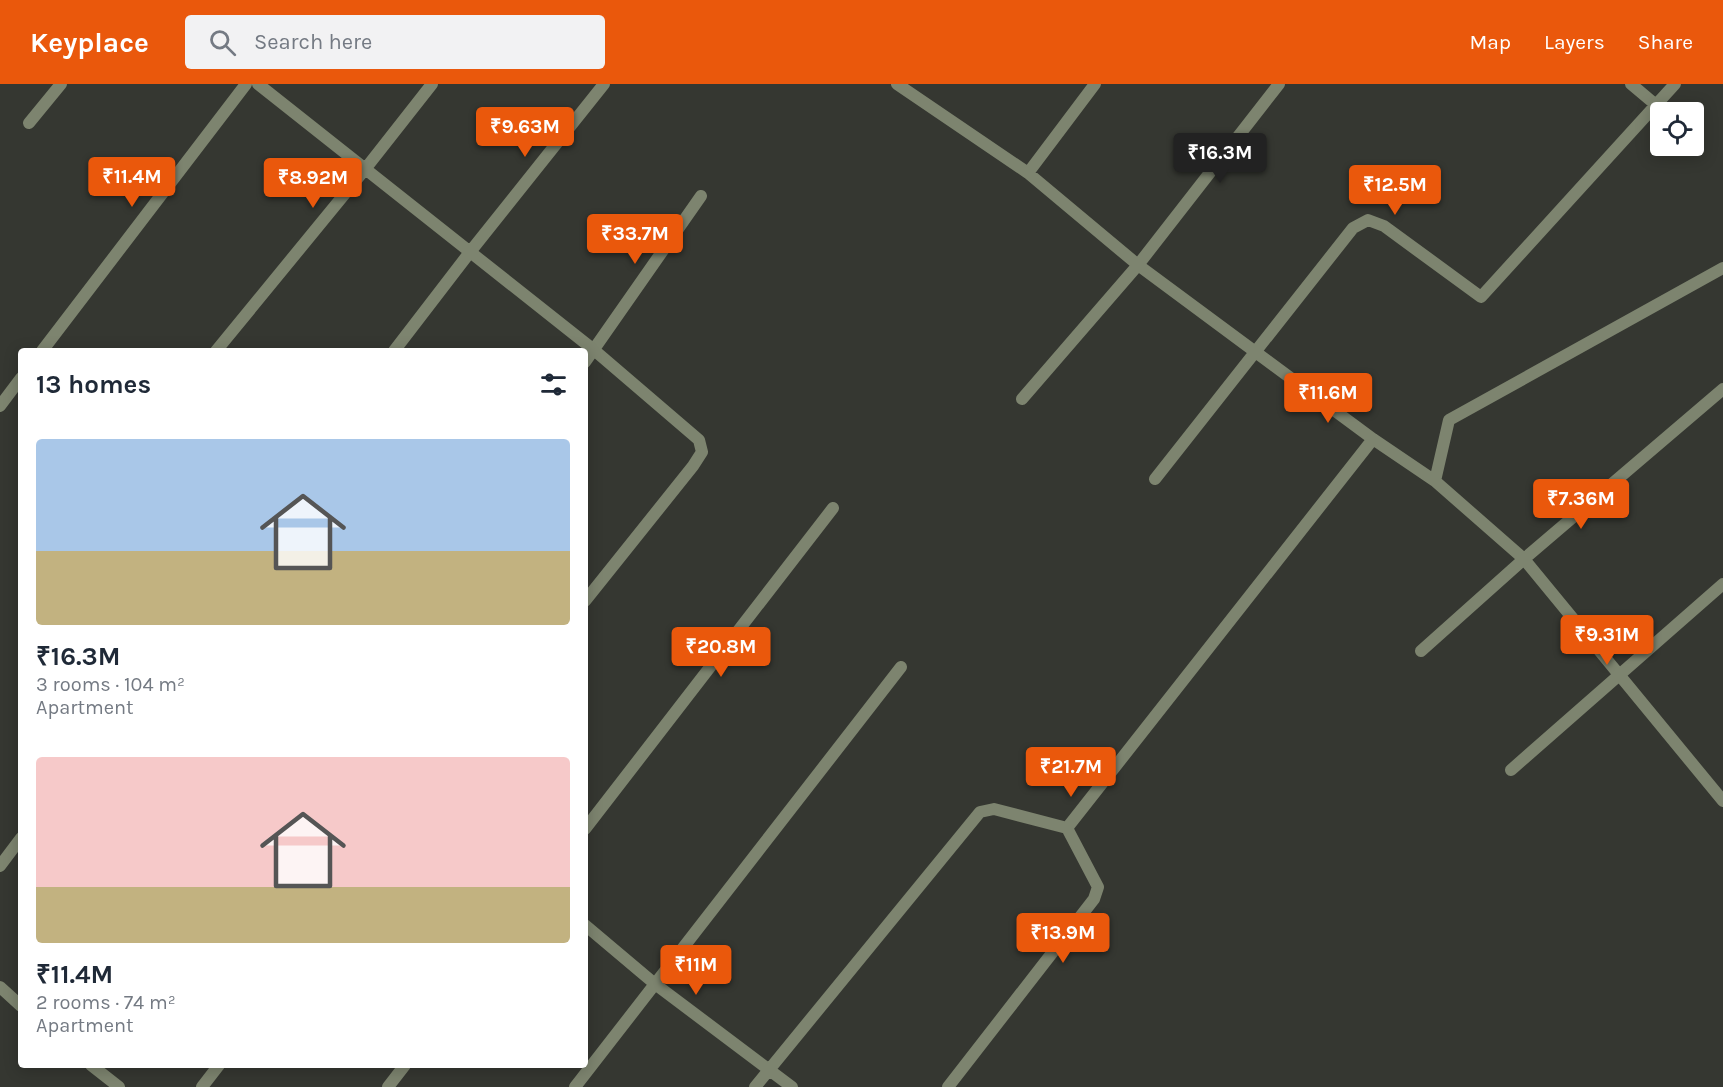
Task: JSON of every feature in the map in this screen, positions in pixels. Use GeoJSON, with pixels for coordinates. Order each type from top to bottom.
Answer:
{"type":"FeatureCollection","features":[{"type":"Feature","properties":{"kind":"street"},"geometry":{"type":"LineString","coordinates":[[29,123],[61,84]]}},
{"type":"Feature","properties":{"kind":"street"},"geometry":{"type":"LineString","coordinates":[[44,348],[246,84]]}},
{"type":"Feature","properties":{"kind":"street"},"geometry":{"type":"LineString","coordinates":[[258,84],[594,350],[699,440],[702,452],[588,597]]}},
{"type":"Feature","properties":{"kind":"street"},"geometry":{"type":"LineString","coordinates":[[218,348],[432,84]]}},
{"type":"Feature","properties":{"kind":"street"},"geometry":{"type":"LineString","coordinates":[[396,348],[604,84]]}},
{"type":"Feature","properties":{"kind":"street"},"geometry":{"type":"LineString","coordinates":[[897,84],[1028,173],[1138,265],[1372,439],[1435,481],[1524,559],[1619,676],[1721,794]]}},
{"type":"Feature","properties":{"kind":"street"},"geometry":{"type":"LineString","coordinates":[[1028,173],[1095,84]]}},
{"type":"Feature","properties":{"kind":"street"},"geometry":{"type":"LineString","coordinates":[[1022,399],[1138,265],[1279,84]]}},
{"type":"Feature","properties":{"kind":"street"},"geometry":{"type":"LineString","coordinates":[[1631,84],[1652,102]]}},
{"type":"Feature","properties":{"kind":"street"},"geometry":{"type":"LineString","coordinates":[[1659,102],[1676,84]]}},
{"type":"Feature","properties":{"kind":"street"},"geometry":{"type":"LineString","coordinates":[[1155,479],[1353,228],[1368,220],[1384,226],[1481,297],[1650,112]]}},
{"type":"Feature","properties":{"kind":"street"},"geometry":{"type":"LineString","coordinates":[[588,358],[701,196]]}},
{"type":"Feature","properties":{"kind":"street"},"geometry":{"type":"LineString","coordinates":[[1435,481],[1449,420],[1723,268]]}},
{"type":"Feature","properties":{"kind":"street"},"geometry":{"type":"LineString","coordinates":[[0,406],[18,382]]}},
{"type":"Feature","properties":{"kind":"street"},"geometry":{"type":"LineString","coordinates":[[1421,651],[1723,388]]}},
{"type":"Feature","properties":{"kind":"street"},"geometry":{"type":"LineString","coordinates":[[1067,828],[1372,439]]}},
{"type":"Feature","properties":{"kind":"street"},"geometry":{"type":"LineString","coordinates":[[588,824],[833,508]]}},
{"type":"Feature","properties":{"kind":"street"},"geometry":{"type":"LineString","coordinates":[[1511,771],[1723,584]]}},
{"type":"Feature","properties":{"kind":"street"},"geometry":{"type":"LineString","coordinates":[[575,1087],[901,667]]}},
{"type":"Feature","properties":{"kind":"street"},"geometry":{"type":"LineString","coordinates":[[755,1087],[980,812],[994,809],[1067,828],[1098,887],[1094,899],[948,1087]]}},
{"type":"Feature","properties":{"kind":"street"},"geometry":{"type":"LineString","coordinates":[[0,866],[18,842]]}},
{"type":"Feature","properties":{"kind":"street"},"geometry":{"type":"LineString","coordinates":[[588,928],[655,984],[792,1087]]}},
{"type":"Feature","properties":{"kind":"street"},"geometry":{"type":"LineString","coordinates":[[0,987],[18,1003]]}},
{"type":"Feature","properties":{"kind":"street"},"geometry":{"type":"LineString","coordinates":[[95,1068],[119,1087]]}},
{"type":"Feature","properties":{"kind":"street"},"geometry":{"type":"LineString","coordinates":[[202,1087],[217,1068]]}},
{"type":"Feature","properties":{"kind":"street"},"geometry":{"type":"LineString","coordinates":[[388,1087],[403,1068]]}}]}
